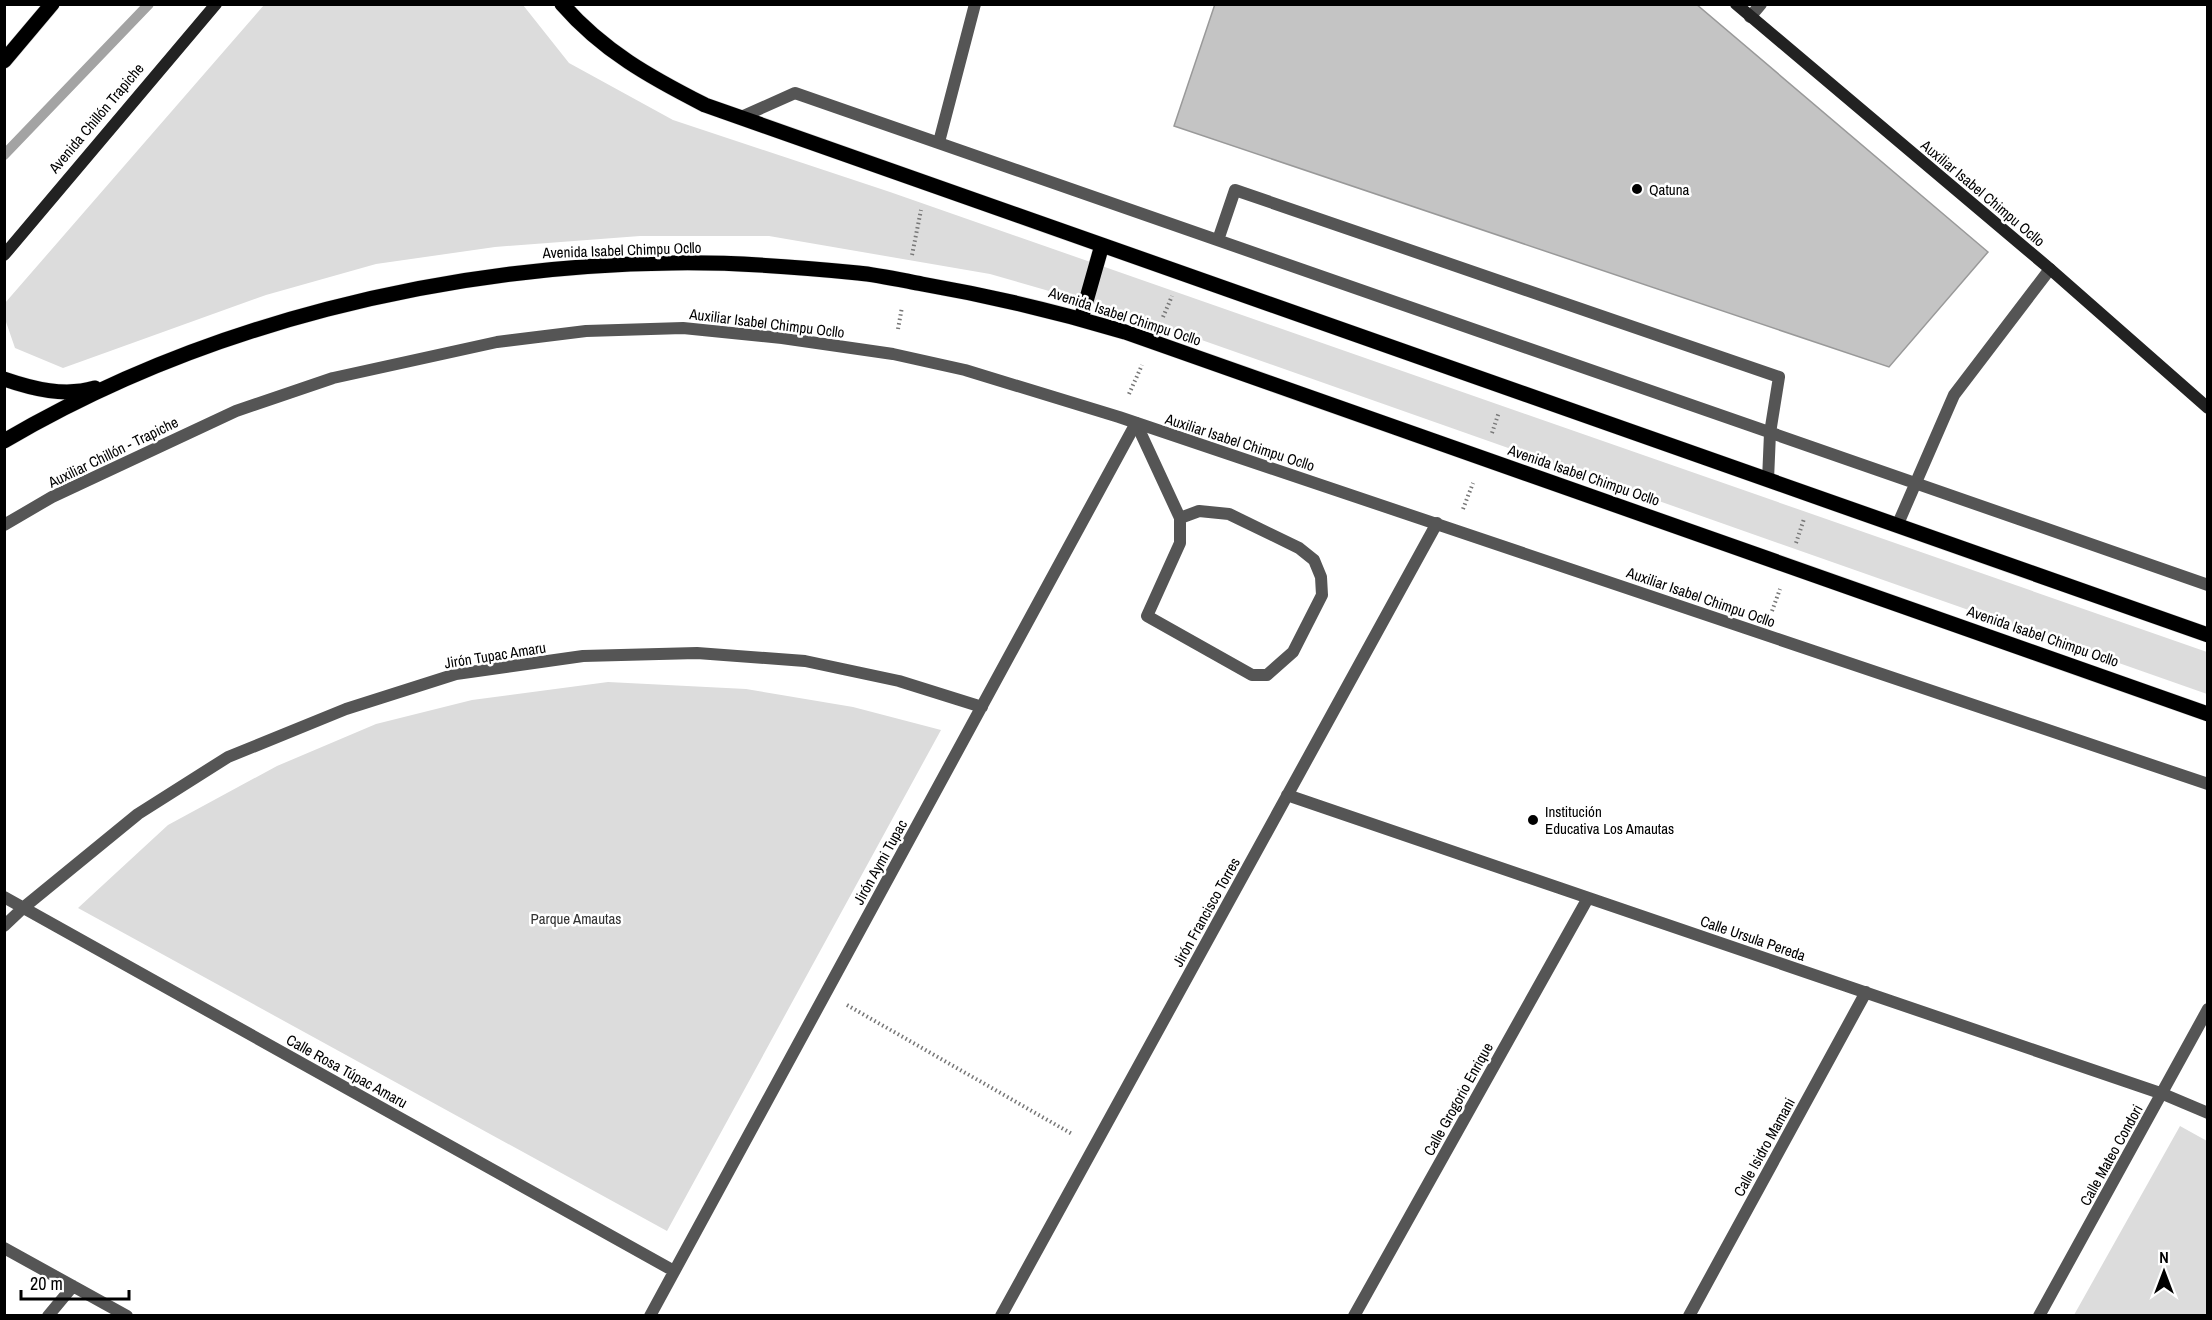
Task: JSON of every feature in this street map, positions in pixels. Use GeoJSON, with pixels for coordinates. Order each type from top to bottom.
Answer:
{"type":"FeatureCollection","features":[{"type":"Feature","properties":{"kind":"main road"},"geometry":{"type":"LineString","coordinates":[[4,61],[52,4]]}},
{"type":"Feature","properties":{"kind":"main road"},"geometry":{"type":"LineString","coordinates":[[562,4],[580,25],[611,52],[705,105],[2208,635]]}},
{"type":"Feature","properties":{"kind":"main road"},"geometry":{"type":"LineString","coordinates":[[1081,319],[1102,245]]}},
{"type":"Feature","properties":{"kind":"main road","name":"Avenida Isabel Chimpu Ocllo"},"geometry":{"type":"LineString","coordinates":[[4,441],[33,424],[123,380],[202,349],[342,306],[427,285],[507,274],[673,262],[860,273],[1036,306],[1125,332],[2208,714]]}},
{"type":"Feature","properties":{"kind":"main road"},"geometry":{"type":"LineString","coordinates":[[4,379],[44,390],[84,391],[123,380]]}},
{"type":"Feature","properties":{"kind":"street","name":"Avenida Chillón Trapiche"},"geometry":{"type":"LineString","coordinates":[[4,255],[216,4]]}},
{"type":"Feature","properties":{"kind":"street"},"geometry":{"type":"LineString","coordinates":[[939,142],[975,4]]}},
{"type":"Feature","properties":{"kind":"street","name":"Auxiliar Isabel Chimpu Ocllo"},"geometry":{"type":"LineString","coordinates":[[1736,4],[2050,269],[2208,408]]}},
{"type":"Feature","properties":{"kind":"street"},"geometry":{"type":"LineString","coordinates":[[1750,17],[1761,4]]}},
{"type":"Feature","properties":{"kind":"street"},"geometry":{"type":"LineString","coordinates":[[739,118],[795,93],[2208,585]]}},
{"type":"Feature","properties":{"kind":"street"},"geometry":{"type":"LineString","coordinates":[[1218,240],[1235,190],[1779,377],[1770,432],[1768,480]]}},
{"type":"Feature","properties":{"kind":"street"},"geometry":{"type":"LineString","coordinates":[[1897,526],[1954,395],[2050,269]]}},
{"type":"Feature","properties":{"kind":"street","name":"Auxiliar Isabel Chimpu Ocllo"},"geometry":{"type":"LineString","coordinates":[[236,411],[333,378],[497,342],[586,331],[683,328],[782,338],[893,354],[965,370],[1137,423],[2208,784]]}},
{"type":"Feature","properties":{"kind":"street","name":"Auxiliar Chillón - Trapiche"},"geometry":{"type":"LineString","coordinates":[[4,525],[62,493],[236,411]]}},
{"type":"Feature","properties":{"kind":"street"},"geometry":{"type":"LineString","coordinates":[[1137,423],[1180,518],[1180,543],[1147,616],[1252,675],[1267,675],[1293,652],[1322,595],[1321,577],[1314,560],[1299,548],[1229,514],[1199,511],[1180,518]]}},
{"type":"Feature","properties":{"kind":"street","name":"Jirón Aymi Tupac"},"geometry":{"type":"LineString","coordinates":[[650,1316],[1137,423]]}},
{"type":"Feature","properties":{"kind":"street","name":"Jirón Francisco Torres"},"geometry":{"type":"LineString","coordinates":[[1001,1316],[1437,523]]}},
{"type":"Feature","properties":{"kind":"street","name":"Jirón Tupac Amaru"},"geometry":{"type":"LineString","coordinates":[[4,926],[138,814],[228,757],[346,709],[456,674],[583,657],[697,653],[805,661],[899,681],[982,707]]}},
{"type":"Feature","properties":{"kind":"street","name":"Calle Ursula Pereda"},"geometry":{"type":"LineString","coordinates":[[1287,795],[2163,1094],[2208,1113]]}},
{"type":"Feature","properties":{"kind":"street","name":"Calle Rosa Túpac Amaru"},"geometry":{"type":"LineString","coordinates":[[4,897],[674,1271]]}},
{"type":"Feature","properties":{"kind":"street","name":"Calle Grogorio Enrique"},"geometry":{"type":"LineString","coordinates":[[1354,1316],[1588,898]]}},
{"type":"Feature","properties":{"kind":"street","name":"Calle Isidro Mamani"},"geometry":{"type":"LineString","coordinates":[[1689,1316],[1866,992]]}},
{"type":"Feature","properties":{"kind":"street","name":"Calle Mateo Condori"},"geometry":{"type":"LineString","coordinates":[[2039,1316],[2208,1009]]}},
{"type":"Feature","properties":{"kind":"street"},"geometry":{"type":"LineString","coordinates":[[4,1248],[127,1316]]}},
{"type":"Feature","properties":{"kind":"street"},"geometry":{"type":"LineString","coordinates":[[48,1316],[73,1286]]}},
{"type":"Feature","properties":{"kind":"path"},"geometry":{"type":"LineString","coordinates":[[893,354],[927,183]]}},
{"type":"Feature","properties":{"kind":"path"},"geometry":{"type":"LineString","coordinates":[[826,992],[1094,1147]]}},
{"type":"Feature","properties":{"kind":"green space"},"geometry":{"type":"Polygon","coordinates":[[[264,5],[523,5],[569,63],[673,120],[890,192],[2207,652],[2207,694],[1122,312],[990,274],[769,236],[640,236],[495,247],[376,264],[266,295],[63,368],[15,348],[5,319],[5,303],[264,5]]]}},
{"type":"Feature","properties":{"kind":"green space","name":"Parque Amautas"},"geometry":{"type":"Polygon","coordinates":[[[608,682],[746,689],[853,707],[941,730],[667,1231],[78,908],[168,825],[277,766],[376,724],[472,700],[608,682]]]}},
{"type":"Feature","properties":{"kind":"green space"},"geometry":{"type":"Polygon","coordinates":[[[2180,1126],[2207,1141],[2207,1315],[2074,1315],[2180,1126]]]}},
{"type":"Feature","properties":{"kind":"building","name":"Qatuna"},"geometry":{"type":"Polygon","coordinates":[[[1215,4],[1696,4],[1988,252],[1889,367],[1174,126],[1215,4]]]}},
{"type":"Feature","properties":{"kind":"waterway"},"geometry":{"type":"LineString","coordinates":[[4,155],[149,4]]}},
{"type":"Feature","properties":{"kind":"place","name":"Qatuna"},"geometry":{"type":"Point","coordinates":[1637,189]}},
{"type":"Feature","properties":{"kind":"place","name":"Institución Educativa Los Amautas"},"geometry":{"type":"Point","coordinates":[1533,820]}}]}
